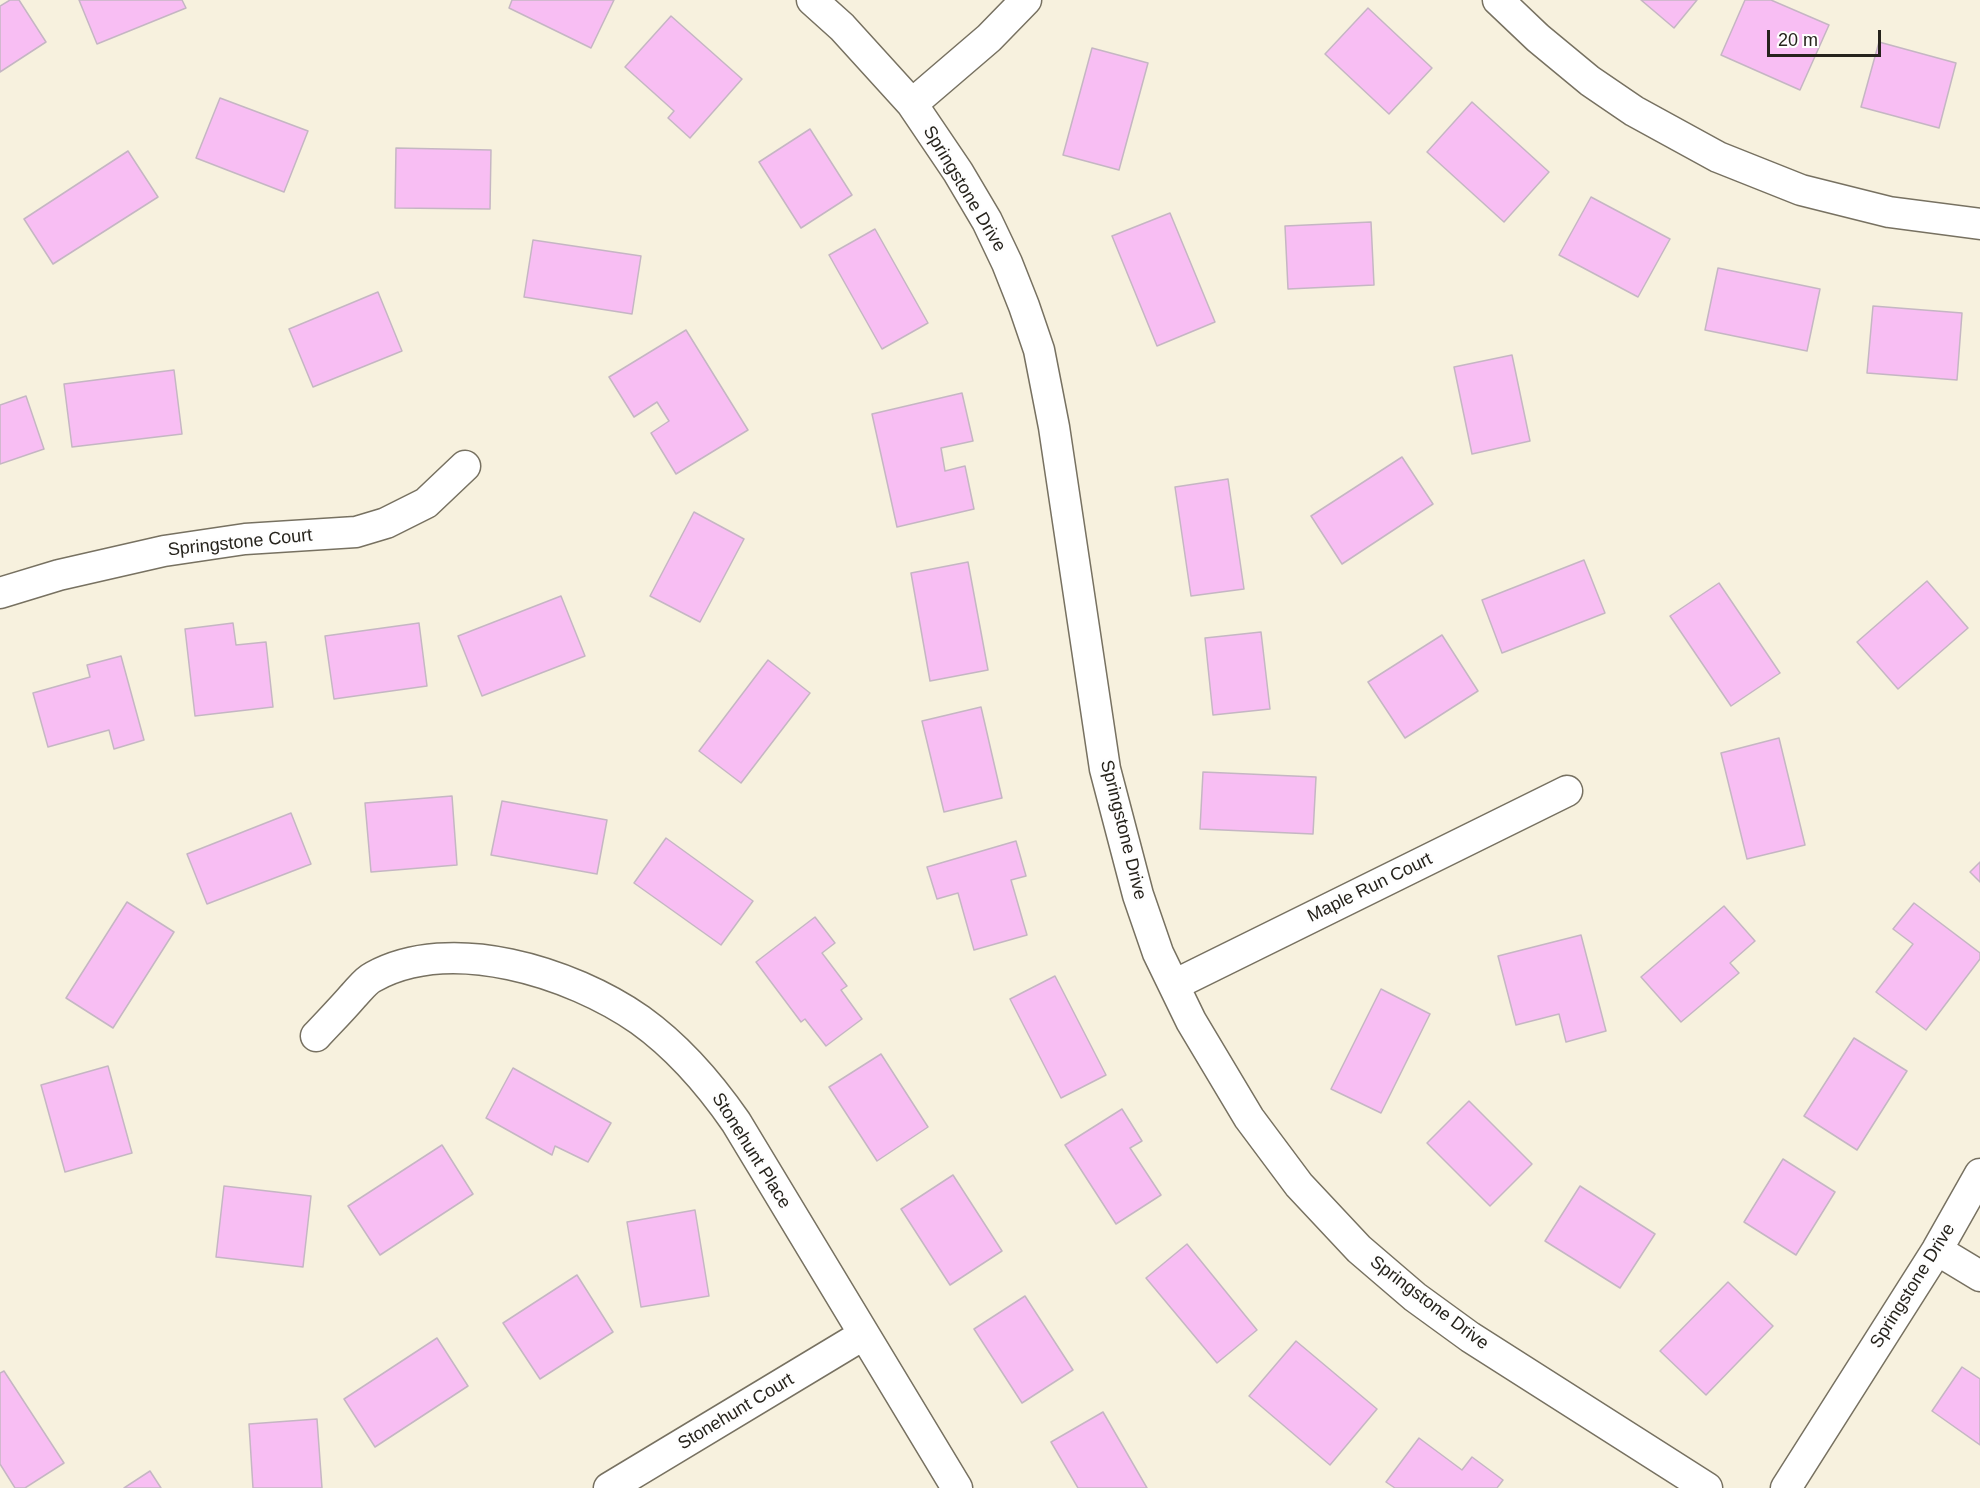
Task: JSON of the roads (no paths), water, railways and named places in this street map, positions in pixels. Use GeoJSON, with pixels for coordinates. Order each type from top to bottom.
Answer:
{"type":"FeatureCollection","features":[{"type":"Feature","properties":{"kind":"street","name":"Springstone Drive"},"geometry":{"type":"LineString","coordinates":[[812,0],[842,27],[912,104],[958,172],[987,221],[1024,306],[1039,350],[1054,427],[1105,769],[1138,896],[1158,953],[1191,1021],[1249,1118],[1299,1185],[1359,1249],[1415,1297],[1470,1337],[1707,1488]]}},
{"type":"Feature","properties":{"kind":"street"},"geometry":{"type":"LineString","coordinates":[[912,104],[989,38],[1026,0]]}},
{"type":"Feature","properties":{"kind":"street"},"geometry":{"type":"LineString","coordinates":[[1498,0],[1538,38],[1590,81],[1634,111],[1718,157],[1801,190],[1888,213],[1980,224]]}},
{"type":"Feature","properties":{"kind":"street","name":"Springstone Court"},"geometry":{"type":"LineString","coordinates":[[0,593],[59,575],[164,551],[245,539],[356,532],[386,523],[426,503],[465,466]]}},
{"type":"Feature","properties":{"kind":"street","name":"Maple Run Court"},"geometry":{"type":"LineString","coordinates":[[1174,985],[1567,791]]}},
{"type":"Feature","properties":{"kind":"street","name":"Stonehunt Place"},"geometry":{"type":"LineString","coordinates":[[316,1036],[370,978],[400,965],[434,958],[476,960],[522,967],[561,979],[604,998],[639,1019],[695,1068],[736,1122],[957,1488]]}},
{"type":"Feature","properties":{"kind":"street","name":"Springstone Drive"},"geometry":{"type":"LineString","coordinates":[[1786,1488],[1937,1250],[1980,1174]]}},
{"type":"Feature","properties":{"kind":"street"},"geometry":{"type":"LineString","coordinates":[[1937,1250],[1980,1276]]}},
{"type":"Feature","properties":{"kind":"street","name":"Stonehunt Court"},"geometry":{"type":"LineString","coordinates":[[609,1488],[863,1335]]}}]}
